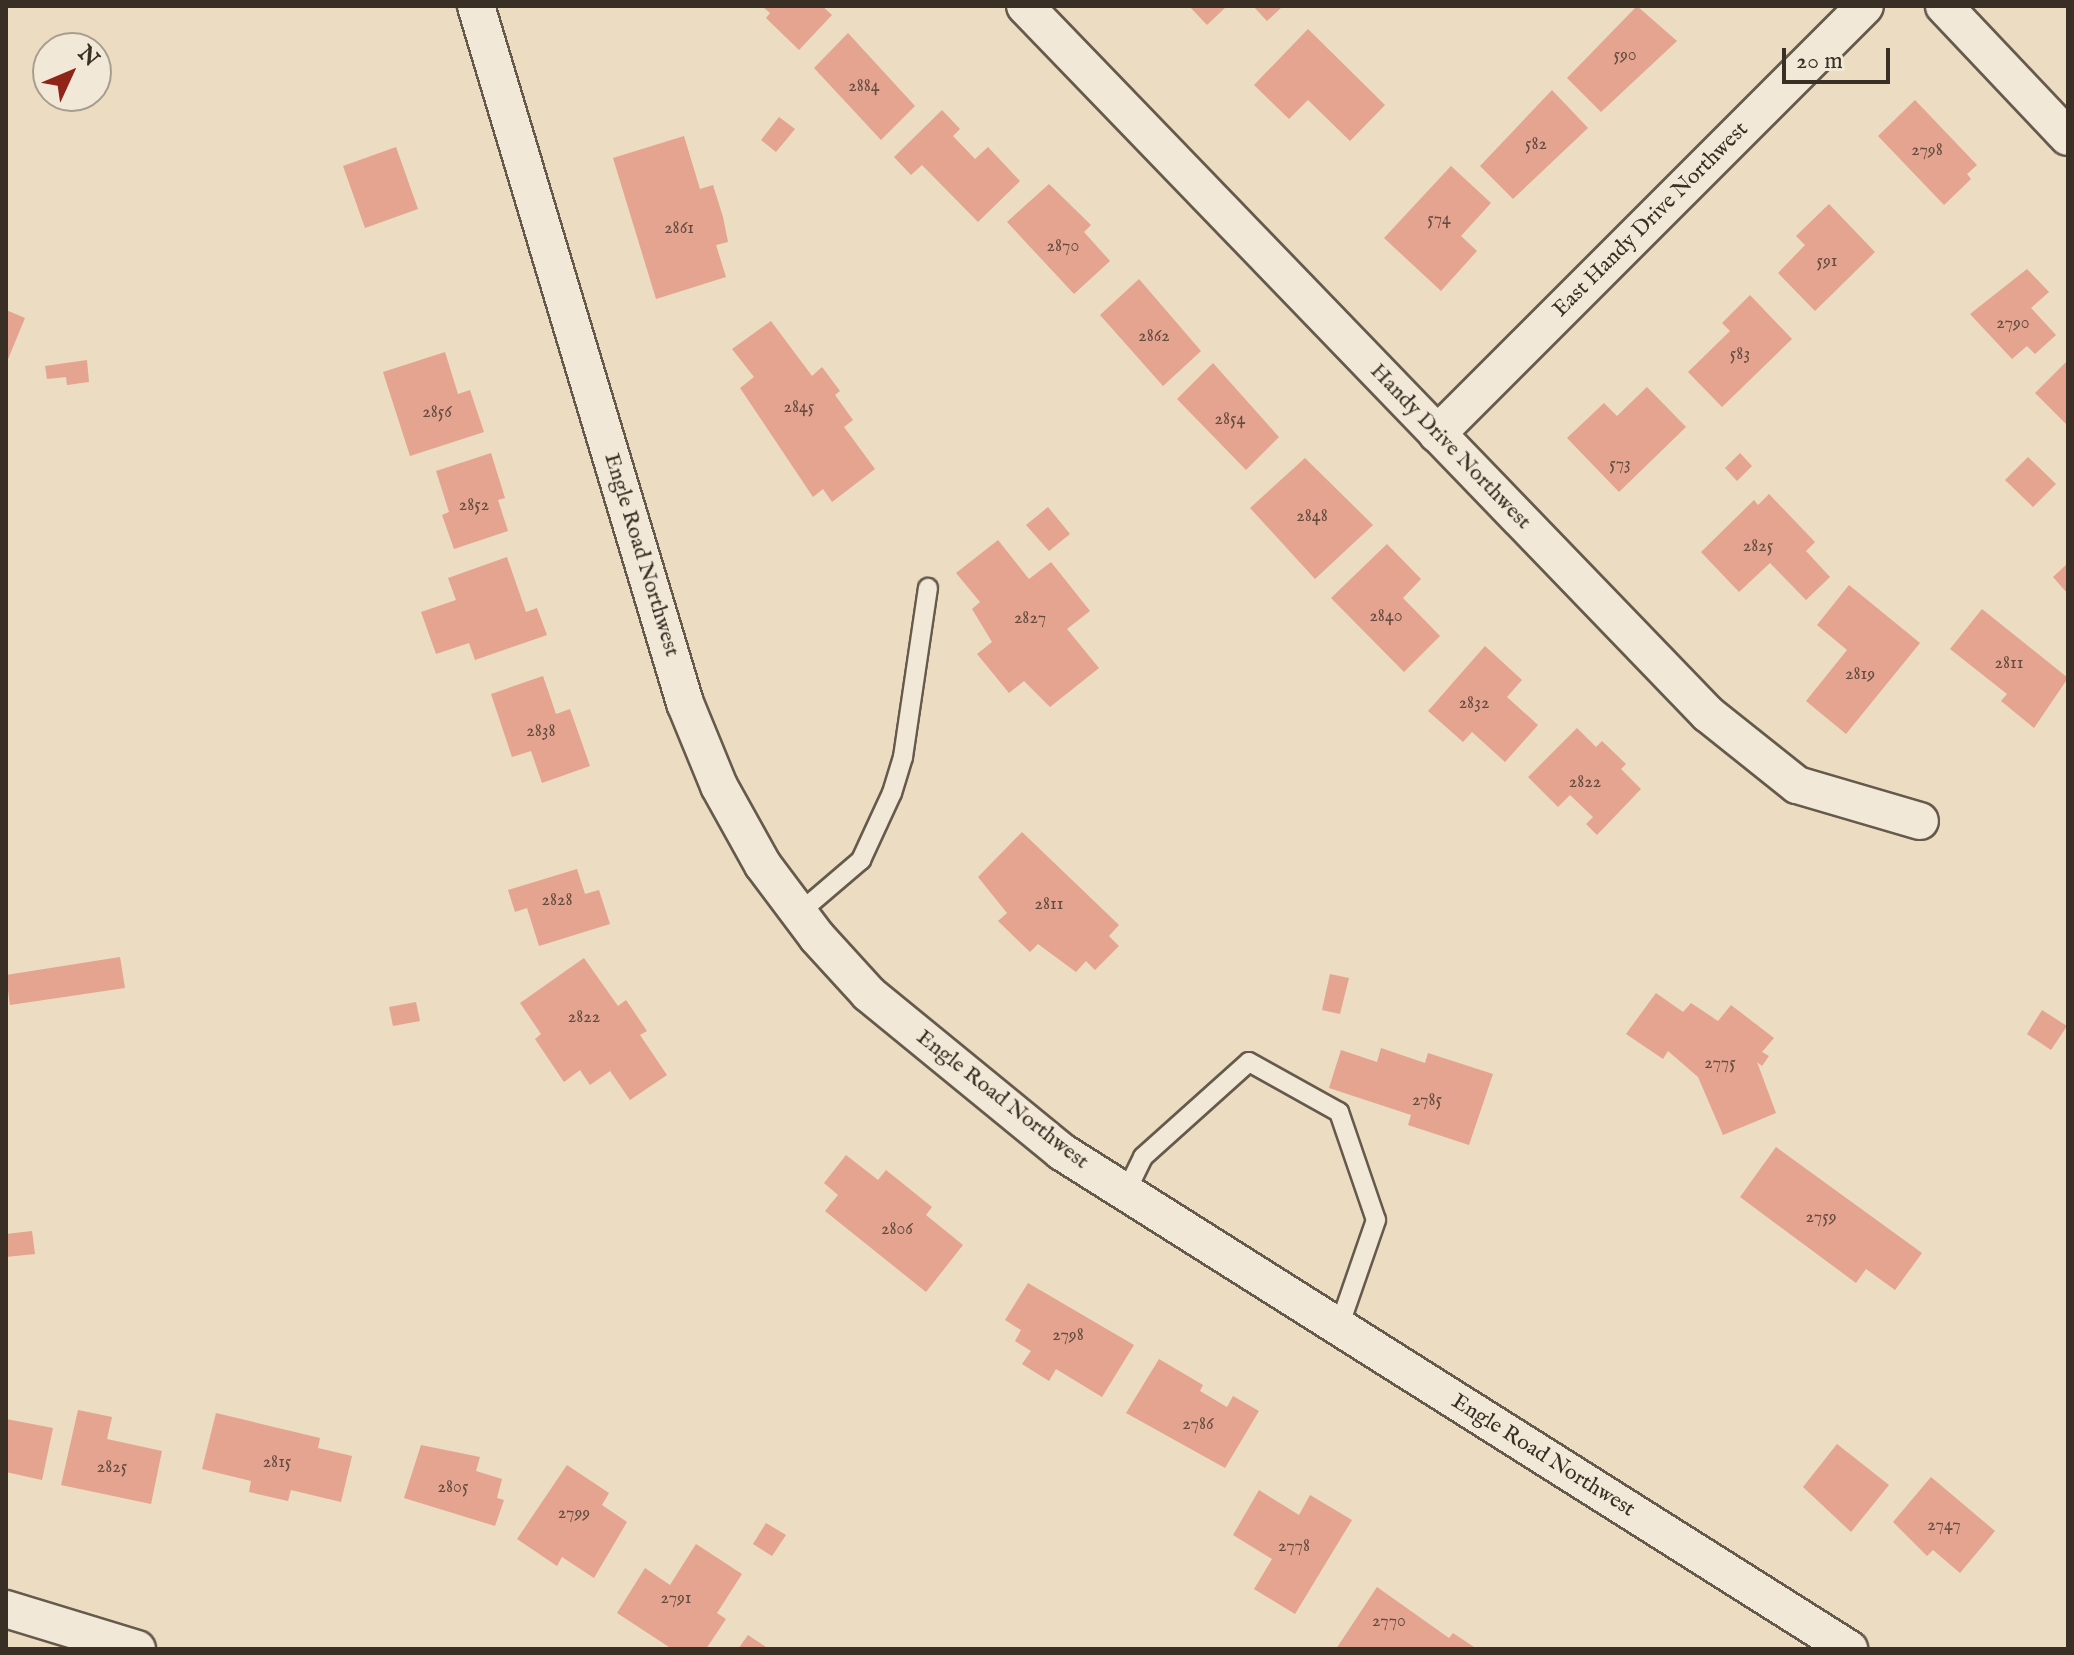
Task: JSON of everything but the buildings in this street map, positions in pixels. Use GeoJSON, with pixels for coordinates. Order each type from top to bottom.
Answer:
{"type":"FeatureCollection","features":[{"type":"Feature","properties":{"kind":"street","name":"Engle Road Northwest"},"geometry":{"type":"LineString","coordinates":[[476,6],[685,703],[719,786],[763,865],[799,913],[869,994],[1062,1152],[1849,1649]]}},
{"type":"Feature","properties":{"kind":"street","name":"Handy Drive Northwest"},"geometry":{"type":"LineString","coordinates":[[1025,6],[1708,714],[1797,785],[1920,821]]}},
{"type":"Feature","properties":{"kind":"street","name":"East Handy Drive Northwest"},"geometry":{"type":"LineString","coordinates":[[1437,434],[1865,6]]}},
{"type":"Feature","properties":{"kind":"street"},"geometry":{"type":"LineString","coordinates":[[1944,6],[2068,137]]}},
{"type":"Feature","properties":{"kind":"street"},"geometry":{"type":"LineString","coordinates":[[6,1609],[137,1649]]}},
{"type":"Feature","properties":{"kind":"lane"},"geometry":{"type":"LineString","coordinates":[[799,913],[861,860],[892,793],[903,757],[928,588]]}},
{"type":"Feature","properties":{"kind":"lane"},"geometry":{"type":"LineString","coordinates":[[1126,1192],[1143,1157],[1249,1062],[1339,1112],[1376,1220],[1339,1327]]}}]}
